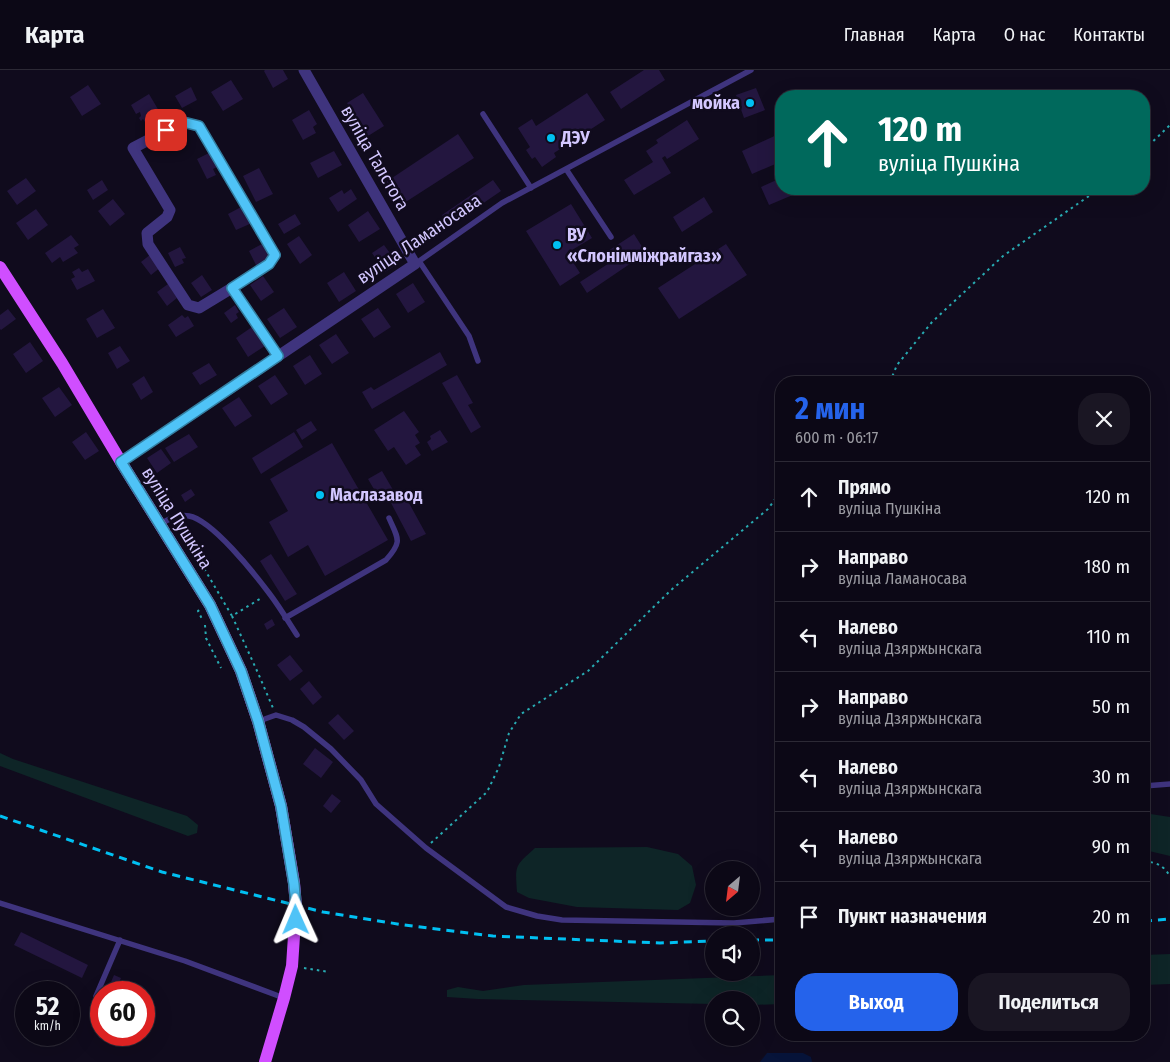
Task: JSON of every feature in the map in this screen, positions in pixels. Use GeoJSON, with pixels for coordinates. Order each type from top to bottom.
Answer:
{"type":"FeatureCollection","features":[{"type":"Feature","properties":{"kind":"main road","name":"вуліца Пушкіна"},"geometry":{"type":"LineString","coordinates":[[0,267],[62,363],[210,605],[241,671],[258,721],[281,806],[296,906],[292,966],[265,1062]]}},
{"type":"Feature","properties":{"kind":"street","name":"вуліца Талстога"},"geometry":{"type":"LineString","coordinates":[[304,70],[417,262]]}},
{"type":"Feature","properties":{"kind":"street"},"geometry":{"type":"LineString","coordinates":[[183,122],[199,126],[275,255],[269,264],[232,288],[199,308],[188,305],[148,244],[147,233],[167,217],[170,210],[134,148],[183,122]]}},
{"type":"Feature","properties":{"kind":"street","name":"вуліца Ламаносава"},"geometry":{"type":"LineString","coordinates":[[121,462],[417,262]]}},
{"type":"Feature","properties":{"kind":"street"},"geometry":{"type":"LineString","coordinates":[[232,288],[278,356]]}},
{"type":"Feature","properties":{"kind":"lane","name":"вуліца Ламаносава"},"geometry":{"type":"LineString","coordinates":[[417,262],[502,203],[752,70]]}},
{"type":"Feature","properties":{"kind":"lane"},"geometry":{"type":"LineString","coordinates":[[483,114],[531,188]]}},
{"type":"Feature","properties":{"kind":"lane"},"geometry":{"type":"LineString","coordinates":[[566,169],[611,237]]}},
{"type":"Feature","properties":{"kind":"lane"},"geometry":{"type":"LineString","coordinates":[[417,262],[469,336],[478,361]]}},
{"type":"Feature","properties":{"kind":"lane"},"geometry":{"type":"LineString","coordinates":[[160,524],[180,515],[190,516],[199,519],[218,534],[269,593],[297,635]]}},
{"type":"Feature","properties":{"kind":"lane"},"geometry":{"type":"LineString","coordinates":[[285,618],[386,560],[395,550],[398,538],[389,518]]}},
{"type":"Feature","properties":{"kind":"lane"},"geometry":{"type":"LineString","coordinates":[[258,721],[276,715],[292,720],[304,727],[331,749],[361,780],[376,804],[426,848],[506,907],[537,916],[562,920],[734,924],[775,920]]}},
{"type":"Feature","properties":{"kind":"lane"},"geometry":{"type":"LineString","coordinates":[[1150,786],[1170,784]]}},
{"type":"Feature","properties":{"kind":"lane"},"geometry":{"type":"LineString","coordinates":[[0,903],[186,961],[284,998]]}},
{"type":"Feature","properties":{"kind":"lane"},"geometry":{"type":"LineString","coordinates":[[102,981],[120,940]]}},
{"type":"Feature","properties":{"kind":"path"},"geometry":{"type":"LineString","coordinates":[[1150,144],[1170,125]]}},
{"type":"Feature","properties":{"kind":"path"},"geometry":{"type":"LineString","coordinates":[[892,376],[897,365],[932,322],[1003,256],[1090,195]]}},
{"type":"Feature","properties":{"kind":"path"},"geometry":{"type":"LineString","coordinates":[[426,848],[487,792],[499,768],[509,733],[521,714],[588,671],[670,590],[768,510],[775,500]]}},
{"type":"Feature","properties":{"kind":"path"},"geometry":{"type":"LineString","coordinates":[[174,517],[232,616],[276,715]]}},
{"type":"Feature","properties":{"kind":"path"},"geometry":{"type":"LineString","coordinates":[[232,616],[258,602]]}},
{"type":"Feature","properties":{"kind":"path"},"geometry":{"type":"LineString","coordinates":[[1150,861],[1157,862],[1170,876]]}},
{"type":"Feature","properties":{"kind":"path"},"geometry":{"type":"LineString","coordinates":[[292,966],[329,972]]}},
{"type":"Feature","properties":{"kind":"green space"},"geometry":{"type":"Polygon","coordinates":[[[0,753],[13,759],[187,816],[198,825],[197,833],[188,836],[0,766],[0,753]]]}},
{"type":"Feature","properties":{"kind":"green space"},"geometry":{"type":"Polygon","coordinates":[[[1150,814],[1170,817],[1170,856],[1150,851],[1150,814]]]}},
{"type":"Feature","properties":{"kind":"green space"},"geometry":{"type":"Polygon","coordinates":[[[647,847],[678,854],[692,866],[696,885],[690,903],[678,910],[577,907],[529,898],[517,892],[516,876],[518,867],[523,859],[535,848],[647,847]]]}},
{"type":"Feature","properties":{"kind":"green space"},"geometry":{"type":"Polygon","coordinates":[[[1170,954],[1170,984],[1150,985],[1150,955],[1170,954]]]}},
{"type":"Feature","properties":{"kind":"green space"},"geometry":{"type":"Polygon","coordinates":[[[775,975],[775,1004],[760,1005],[760,991],[705,991],[705,1004],[447,997],[447,990],[458,987],[483,991],[524,985],[705,978],[705,981],[760,981],[760,976],[775,975]]]}},
{"type":"Feature","properties":{"kind":"water"},"geometry":{"type":"Polygon","coordinates":[[[767,1053],[803,1053],[811,1057],[812,1062],[760,1062],[767,1053]]]}},
{"type":"Feature","properties":{"kind":"building"},"geometry":{"type":"Polygon","coordinates":[[[265,70],[283,70],[288,79],[273,88],[265,70]]]}},
{"type":"Feature","properties":{"kind":"building"},"geometry":{"type":"Polygon","coordinates":[[[644,70],[659,70],[665,80],[621,109],[610,92],[644,70]]]}},
{"type":"Feature","properties":{"kind":"building"},"geometry":{"type":"Polygon","coordinates":[[[231,80],[243,99],[223,111],[211,92],[231,80]]]}},
{"type":"Feature","properties":{"kind":"building"},"geometry":{"type":"Polygon","coordinates":[[[88,85],[101,104],[82,116],[70,97],[88,85]]]}},
{"type":"Feature","properties":{"kind":"building"},"geometry":{"type":"Polygon","coordinates":[[[191,87],[197,100],[182,108],[175,96],[191,87]]]}},
{"type":"Feature","properties":{"kind":"building","name":"мойка"},"geometry":{"type":"Polygon","coordinates":[[[756,88],[765,110],[744,118],[736,95],[756,88]]]}},
{"type":"Feature","properties":{"kind":"building"},"geometry":{"type":"Polygon","coordinates":[[[363,93],[384,126],[368,136],[347,103],[363,93]]]}},
{"type":"Feature","properties":{"kind":"building","name":"ДЭУ"},"geometry":{"type":"Polygon","coordinates":[[[587,93],[605,120],[554,153],[556,157],[542,167],[535,157],[532,159],[526,150],[530,147],[518,128],[532,119],[536,126],[587,93]]]}},
{"type":"Feature","properties":{"kind":"building"},"geometry":{"type":"Polygon","coordinates":[[[149,94],[162,116],[147,125],[143,119],[141,121],[139,118],[141,116],[140,112],[136,114],[131,105],[149,94]]]}},
{"type":"Feature","properties":{"kind":"building"},"geometry":{"type":"Polygon","coordinates":[[[309,110],[317,124],[313,127],[316,133],[303,140],[292,120],[309,110]]]}},
{"type":"Feature","properties":{"kind":"building"},"geometry":{"type":"Polygon","coordinates":[[[687,120],[699,139],[667,159],[665,156],[662,158],[671,173],[634,195],[624,180],[653,162],[646,151],[658,143],[656,140],[687,120]]]}},
{"type":"Feature","properties":{"kind":"building"},"geometry":{"type":"Polygon","coordinates":[[[458,134],[474,158],[401,205],[386,182],[458,134]]]}},
{"type":"Feature","properties":{"kind":"building"},"geometry":{"type":"Polygon","coordinates":[[[775,136],[775,164],[752,174],[742,151],[775,136]]]}},
{"type":"Feature","properties":{"kind":"building"},"geometry":{"type":"Polygon","coordinates":[[[334,151],[342,165],[318,178],[310,163],[334,151]]]}},
{"type":"Feature","properties":{"kind":"building"},"geometry":{"type":"Polygon","coordinates":[[[209,153],[217,167],[213,169],[216,175],[207,179],[197,159],[209,153]]]}},
{"type":"Feature","properties":{"kind":"building"},"geometry":{"type":"Polygon","coordinates":[[[259,168],[273,194],[256,202],[243,176],[259,168]]]}},
{"type":"Feature","properties":{"kind":"building"},"geometry":{"type":"Polygon","coordinates":[[[26,178],[36,191],[17,205],[7,191],[26,178]]]}},
{"type":"Feature","properties":{"kind":"building"},"geometry":{"type":"Polygon","coordinates":[[[102,180],[108,190],[93,200],[87,190],[102,180]]]}},
{"type":"Feature","properties":{"kind":"building"},"geometry":{"type":"Polygon","coordinates":[[[493,180],[501,191],[450,226],[442,215],[493,180]]]}},
{"type":"Feature","properties":{"kind":"building"},"geometry":{"type":"Polygon","coordinates":[[[775,181],[775,195],[793,195],[769,205],[761,187],[775,181]]]}},
{"type":"Feature","properties":{"kind":"building"},"geometry":{"type":"Polygon","coordinates":[[[351,189],[357,199],[338,212],[329,198],[342,190],[344,194],[351,189]]]}},
{"type":"Feature","properties":{"kind":"building"},"geometry":{"type":"Polygon","coordinates":[[[704,197],[713,212],[682,232],[673,217],[704,197]]]}},
{"type":"Feature","properties":{"kind":"building"},"geometry":{"type":"Polygon","coordinates":[[[113,199],[125,214],[110,226],[98,211],[113,199]]]}},
{"type":"Feature","properties":{"kind":"building","name":"ВУ «Слонімміжрайгаз»"},"geometry":{"type":"Polygon","coordinates":[[[571,204],[592,238],[567,253],[580,273],[560,286],[526,231],[571,204]]]}},
{"type":"Feature","properties":{"kind":"building"},"geometry":{"type":"Polygon","coordinates":[[[243,206],[252,223],[236,230],[228,214],[243,206]]]}},
{"type":"Feature","properties":{"kind":"building"},"geometry":{"type":"Polygon","coordinates":[[[36,209],[48,225],[28,240],[16,223],[36,209]]]}},
{"type":"Feature","properties":{"kind":"building"},"geometry":{"type":"Polygon","coordinates":[[[368,211],[380,229],[359,242],[348,225],[368,211]]]}},
{"type":"Feature","properties":{"kind":"building"},"geometry":{"type":"Polygon","coordinates":[[[295,214],[301,224],[284,234],[278,224],[295,214]]]}},
{"type":"Feature","properties":{"kind":"building"},"geometry":{"type":"Polygon","coordinates":[[[634,234],[646,253],[587,293],[580,282],[614,260],[608,251],[634,234]]]}},
{"type":"Feature","properties":{"kind":"building"},"geometry":{"type":"Polygon","coordinates":[[[71,235],[79,245],[74,248],[78,253],[63,262],[60,257],[52,263],[45,253],[71,235]]]}},
{"type":"Feature","properties":{"kind":"building"},"geometry":{"type":"Polygon","coordinates":[[[299,236],[312,255],[300,264],[287,244],[299,236]]]}},
{"type":"Feature","properties":{"kind":"building"},"geometry":{"type":"Polygon","coordinates":[[[262,244],[271,259],[257,267],[249,251],[262,244]]]}},
{"type":"Feature","properties":{"kind":"building"},"geometry":{"type":"Polygon","coordinates":[[[726,244],[747,275],[679,319],[658,288],[726,244]]]}},
{"type":"Feature","properties":{"kind":"building"},"geometry":{"type":"Polygon","coordinates":[[[384,245],[398,264],[385,272],[372,253],[384,245]]]}},
{"type":"Feature","properties":{"kind":"building"},"geometry":{"type":"Polygon","coordinates":[[[180,247],[186,258],[182,259],[184,263],[175,267],[168,253],[180,247]]]}},
{"type":"Feature","properties":{"kind":"building"},"geometry":{"type":"Polygon","coordinates":[[[151,254],[161,267],[151,275],[141,262],[151,254]]]}},
{"type":"Feature","properties":{"kind":"building"},"geometry":{"type":"Polygon","coordinates":[[[79,268],[82,272],[88,269],[95,281],[77,290],[71,279],[75,277],[72,272],[79,268]]]}},
{"type":"Feature","properties":{"kind":"building"},"geometry":{"type":"Polygon","coordinates":[[[344,272],[356,291],[339,302],[327,283],[344,272]]]}},
{"type":"Feature","properties":{"kind":"building"},"geometry":{"type":"Polygon","coordinates":[[[202,275],[212,290],[201,297],[191,283],[202,275]]]}},
{"type":"Feature","properties":{"kind":"building"},"geometry":{"type":"Polygon","coordinates":[[[263,276],[274,292],[261,301],[250,285],[263,276]]]}},
{"type":"Feature","properties":{"kind":"building"},"geometry":{"type":"Polygon","coordinates":[[[413,283],[425,302],[408,313],[396,294],[413,283]]]}},
{"type":"Feature","properties":{"kind":"building"},"geometry":{"type":"Polygon","coordinates":[[[168,284],[177,298],[167,306],[157,292],[168,284]]]}},
{"type":"Feature","properties":{"kind":"building"},"geometry":{"type":"Polygon","coordinates":[[[235,305],[239,312],[236,314],[238,318],[231,323],[224,313],[235,305]]]}},
{"type":"Feature","properties":{"kind":"building"},"geometry":{"type":"Polygon","coordinates":[[[284,308],[297,327],[280,338],[267,319],[284,308]]]}},
{"type":"Feature","properties":{"kind":"building"},"geometry":{"type":"Polygon","coordinates":[[[378,308],[391,327],[374,338],[361,319],[378,308]]]}},
{"type":"Feature","properties":{"kind":"building"},"geometry":{"type":"Polygon","coordinates":[[[8,309],[16,319],[1,330],[0,315],[8,309]]]}},
{"type":"Feature","properties":{"kind":"building"},"geometry":{"type":"Polygon","coordinates":[[[103,309],[115,328],[97,338],[86,319],[103,309]]]}},
{"type":"Feature","properties":{"kind":"building"},"geometry":{"type":"Polygon","coordinates":[[[182,315],[185,318],[188,316],[194,326],[176,337],[168,325],[182,315]]]}},
{"type":"Feature","properties":{"kind":"building"},"geometry":{"type":"Polygon","coordinates":[[[252,327],[265,346],[248,357],[236,338],[252,327]]]}},
{"type":"Feature","properties":{"kind":"building"},"geometry":{"type":"Polygon","coordinates":[[[336,334],[349,353],[332,364],[319,345],[336,334]]]}},
{"type":"Feature","properties":{"kind":"building"},"geometry":{"type":"Polygon","coordinates":[[[30,342],[43,361],[26,373],[13,354],[30,342]]]}},
{"type":"Feature","properties":{"kind":"building"},"geometry":{"type":"Polygon","coordinates":[[[120,346],[130,361],[117,369],[108,353],[120,346]]]}},
{"type":"Feature","properties":{"kind":"building"},"geometry":{"type":"Polygon","coordinates":[[[440,352],[447,365],[372,409],[362,392],[371,387],[374,390],[440,352]]]}},
{"type":"Feature","properties":{"kind":"building"},"geometry":{"type":"Polygon","coordinates":[[[310,355],[322,374],[305,385],[293,366],[310,355]]]}},
{"type":"Feature","properties":{"kind":"building"},"geometry":{"type":"Polygon","coordinates":[[[209,363],[217,375],[200,385],[192,373],[209,363]]]}},
{"type":"Feature","properties":{"kind":"building"},"geometry":{"type":"Polygon","coordinates":[[[275,375],[288,394],[271,405],[258,386],[275,375]]]}},
{"type":"Feature","properties":{"kind":"building"},"geometry":{"type":"Polygon","coordinates":[[[457,375],[473,403],[468,405],[481,427],[471,433],[442,383],[457,375]]]}},
{"type":"Feature","properties":{"kind":"building"},"geometry":{"type":"Polygon","coordinates":[[[144,376],[153,392],[141,400],[132,384],[144,376]]]}},
{"type":"Feature","properties":{"kind":"building"},"geometry":{"type":"Polygon","coordinates":[[[59,387],[72,405],[55,417],[42,398],[59,387]]]}},
{"type":"Feature","properties":{"kind":"building"},"geometry":{"type":"Polygon","coordinates":[[[239,397],[252,416],[235,427],[222,408],[239,397]]]}},
{"type":"Feature","properties":{"kind":"building"},"geometry":{"type":"Polygon","coordinates":[[[404,411],[419,432],[415,435],[420,443],[415,446],[421,455],[406,465],[394,447],[388,451],[374,430],[404,411]]]}},
{"type":"Feature","properties":{"kind":"building"},"geometry":{"type":"Polygon","coordinates":[[[311,421],[317,430],[302,440],[296,430],[311,421]]]}},
{"type":"Feature","properties":{"kind":"building"},"geometry":{"type":"Polygon","coordinates":[[[440,430],[448,442],[432,451],[427,442],[431,439],[430,436],[440,430]]]}},
{"type":"Feature","properties":{"kind":"building"},"geometry":{"type":"Polygon","coordinates":[[[86,432],[99,451],[85,460],[72,442],[86,432]]]}},
{"type":"Feature","properties":{"kind":"building"},"geometry":{"type":"Polygon","coordinates":[[[294,432],[303,447],[261,474],[252,458],[294,432]]]}},
{"type":"Feature","properties":{"kind":"building"},"geometry":{"type":"Polygon","coordinates":[[[189,434],[198,447],[174,462],[165,448],[189,434]]]}},
{"type":"Feature","properties":{"kind":"building","name":"Маслазавод"},"geometry":{"type":"Polygon","coordinates":[[[332,443],[388,540],[325,576],[308,545],[288,557],[269,522],[288,511],[270,479],[332,443]]]}},
{"type":"Feature","properties":{"kind":"building"},"geometry":{"type":"Polygon","coordinates":[[[161,449],[171,463],[157,473],[147,458],[161,449]]]}},
{"type":"Feature","properties":{"kind":"building"},"geometry":{"type":"Polygon","coordinates":[[[382,471],[396,495],[382,503],[368,479],[382,471]]]}},
{"type":"Feature","properties":{"kind":"building"},"geometry":{"type":"Polygon","coordinates":[[[191,489],[195,495],[185,502],[181,495],[191,489]]]}},
{"type":"Feature","properties":{"kind":"building"},"geometry":{"type":"Polygon","coordinates":[[[404,494],[426,534],[411,541],[390,501],[404,494]]]}},
{"type":"Feature","properties":{"kind":"building"},"geometry":{"type":"Polygon","coordinates":[[[271,554],[297,594],[285,601],[260,561],[271,554]]]}},
{"type":"Feature","properties":{"kind":"building"},"geometry":{"type":"Polygon","coordinates":[[[272,619],[275,625],[267,630],[264,624],[272,619]]]}},
{"type":"Feature","properties":{"kind":"building"},"geometry":{"type":"Polygon","coordinates":[[[290,655],[303,671],[290,681],[277,665],[290,655]]]}},
{"type":"Feature","properties":{"kind":"building"},"geometry":{"type":"Polygon","coordinates":[[[309,681],[322,697],[313,705],[300,689],[309,681]]]}},
{"type":"Feature","properties":{"kind":"building"},"geometry":{"type":"Polygon","coordinates":[[[338,714],[354,731],[344,740],[328,723],[338,714]]]}},
{"type":"Feature","properties":{"kind":"building"},"geometry":{"type":"Polygon","coordinates":[[[315,748],[333,762],[321,778],[303,764],[315,748]]]}},
{"type":"Feature","properties":{"kind":"building"},"geometry":{"type":"Polygon","coordinates":[[[332,794],[341,801],[331,813],[323,806],[332,794]]]}},
{"type":"Feature","properties":{"kind":"building"},"geometry":{"type":"Polygon","coordinates":[[[21,932],[88,965],[82,978],[14,945],[21,932]]]}},
{"type":"Feature","properties":{"kind":"building"},"geometry":{"type":"Polygon","coordinates":[[[114,975],[121,978],[120,981],[111,981],[114,975]]]}},
{"type":"Feature","properties":{"kind":"railway"},"geometry":{"type":"LineString","coordinates":[[0,816],[162,872],[323,912],[404,925],[493,936],[660,943],[705,941]]}},
{"type":"Feature","properties":{"kind":"railway"},"geometry":{"type":"LineString","coordinates":[[1150,921],[1170,919]]}},
{"type":"Feature","properties":{"kind":"railway"},"geometry":{"type":"LineString","coordinates":[[760,940],[775,940]]}},
{"type":"Feature","properties":{"kind":"place","name":"мойка"},"geometry":{"type":"Point","coordinates":[750,103]}},
{"type":"Feature","properties":{"kind":"place","name":"ДЭУ"},"geometry":{"type":"Point","coordinates":[551,138]}},
{"type":"Feature","properties":{"kind":"place","name":"ВУ «Слонімміжрайгаз»"},"geometry":{"type":"Point","coordinates":[557,245]}},
{"type":"Feature","properties":{"kind":"place","name":"Маслазавод"},"geometry":{"type":"Point","coordinates":[320,495]}},
{"type":"Feature","properties":{"kind":"route"},"geometry":{"type":"LineString","coordinates":[[166,130],[183,122],[199,126],[275,255],[269,264],[232,288],[278,356],[121,462],[210,605],[241,671],[258,721],[281,806],[294,884],[296,920]]}}]}
